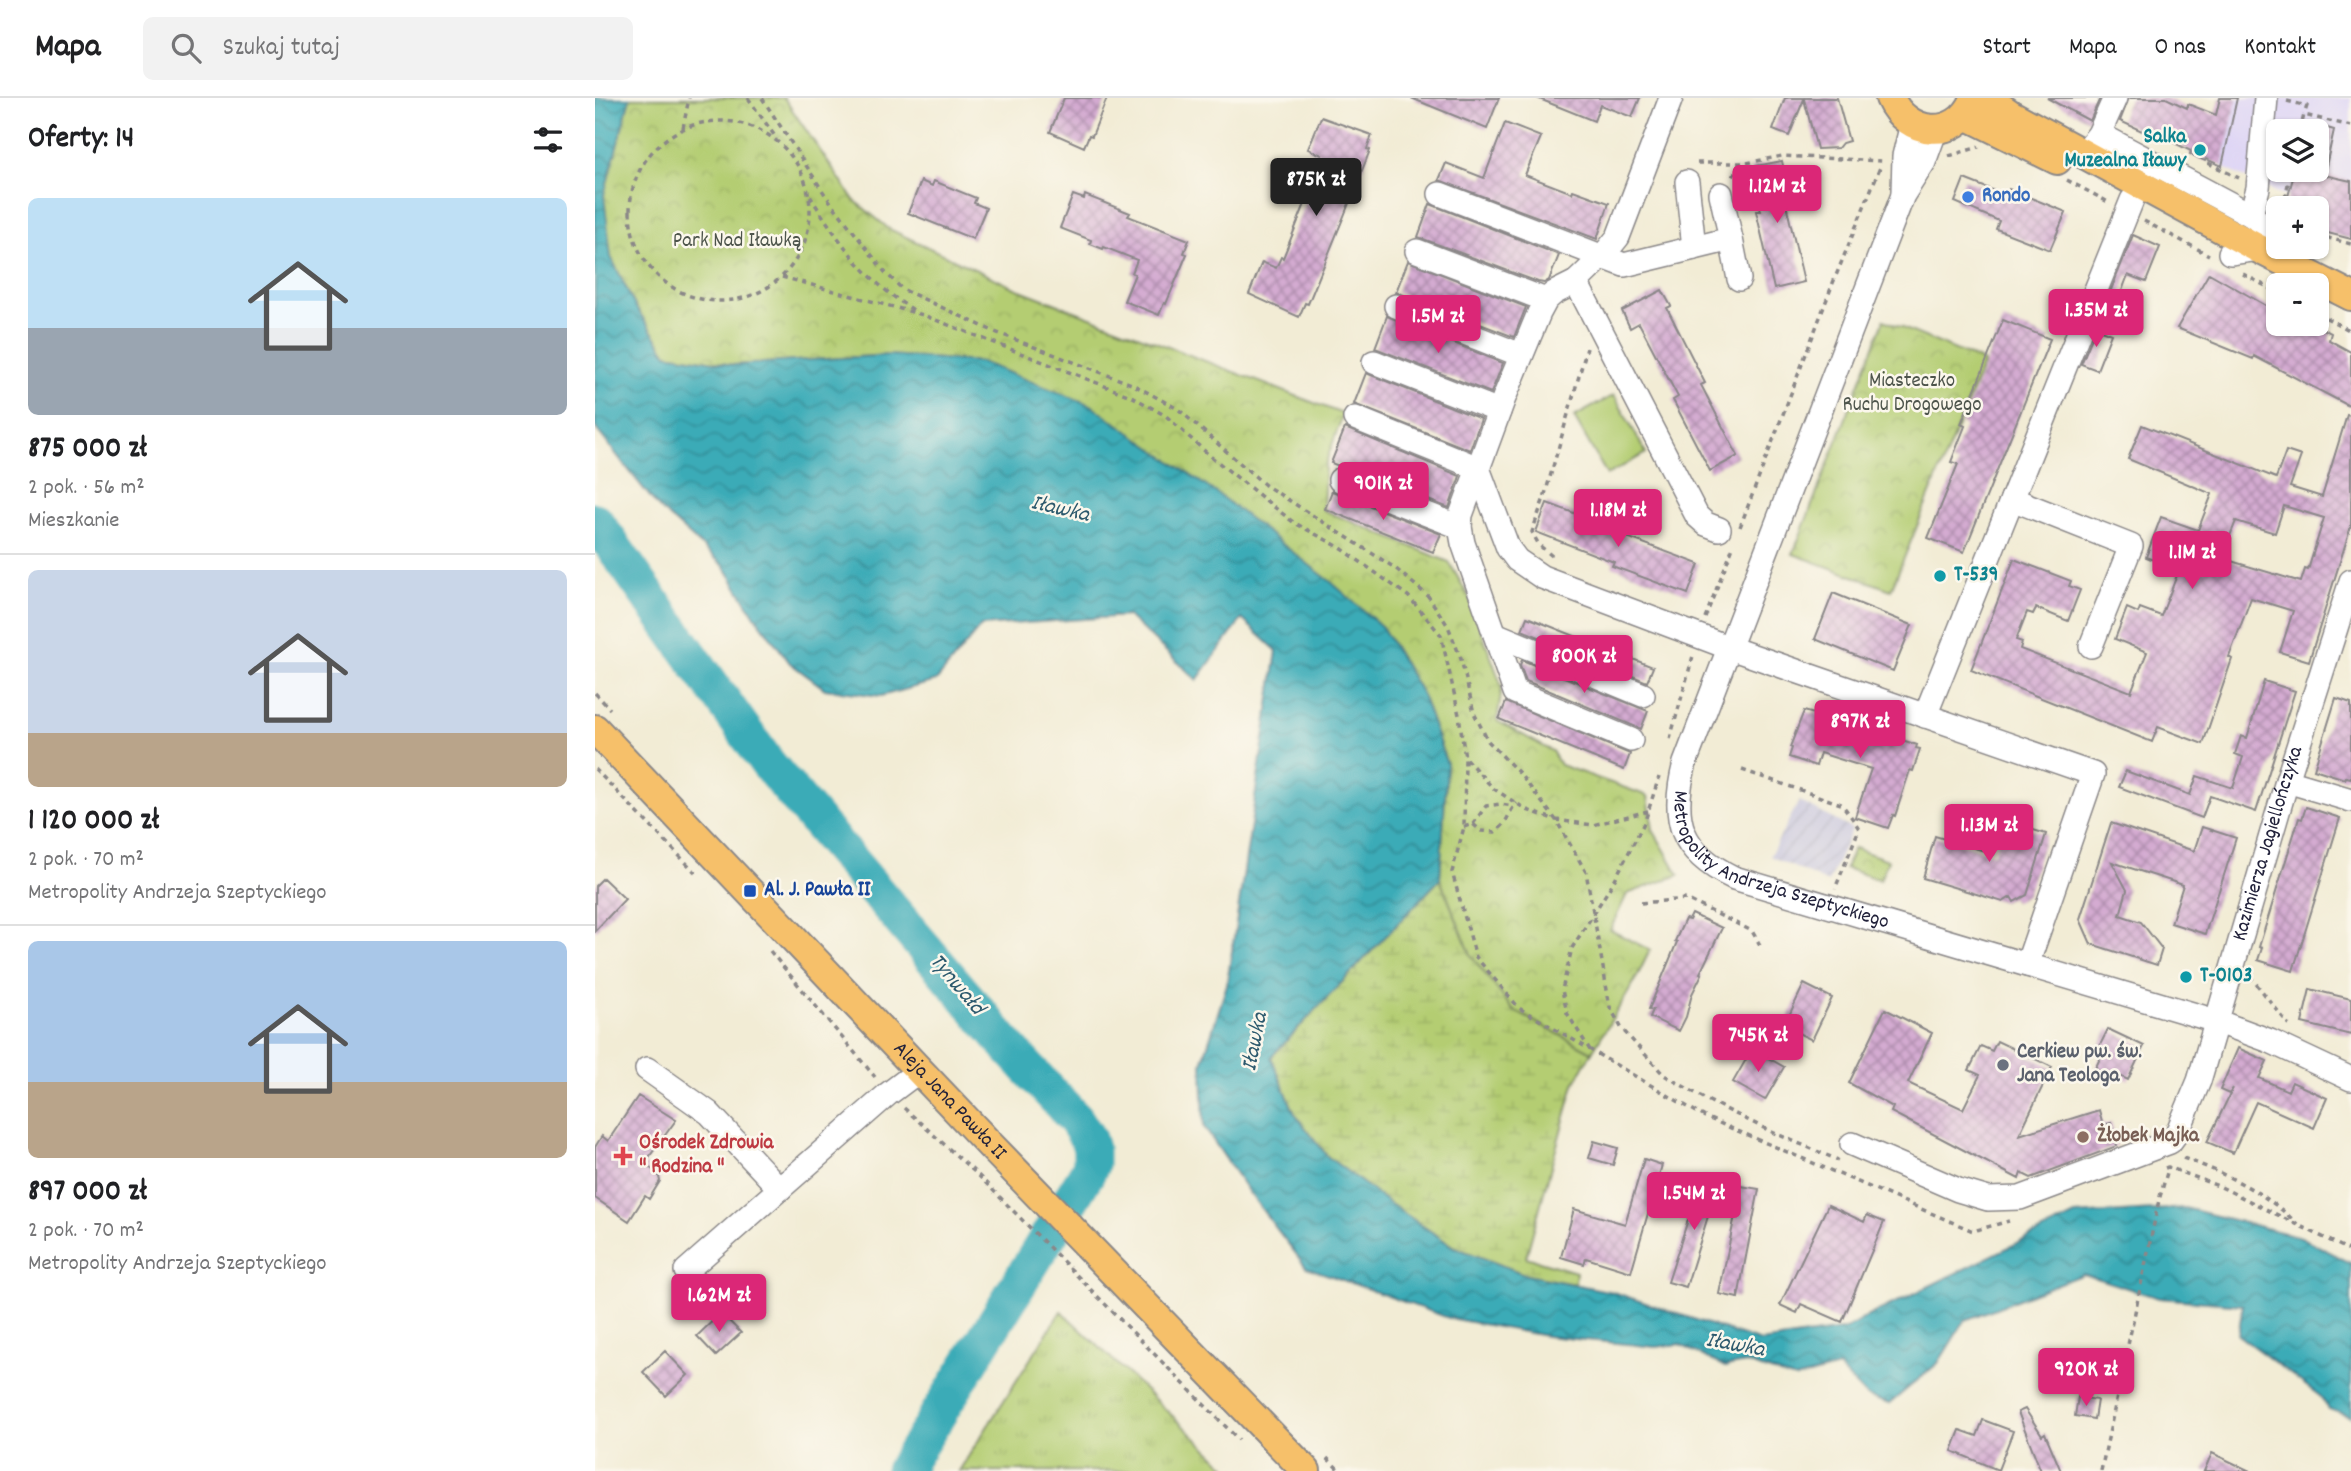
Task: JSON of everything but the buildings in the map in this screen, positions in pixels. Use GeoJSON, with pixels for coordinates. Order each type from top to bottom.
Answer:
{"type":"FeatureCollection","features":[{"type":"Feature","properties":{"kind":"main road"},"geometry":{"type":"LineString","coordinates":[[1890,98],[1902,117],[1924,126],[1947,127],[1976,104]]}},
{"type":"Feature","properties":{"kind":"main road"},"geometry":{"type":"LineString","coordinates":[[1976,104],[2089,143],[2259,249],[2351,296]]}},
{"type":"Feature","properties":{"kind":"main road"},"geometry":{"type":"LineString","coordinates":[[1976,104],[2132,200],[2269,273]]}},
{"type":"Feature","properties":{"kind":"main road"},"geometry":{"type":"LineString","coordinates":[[2329,305],[2351,316]]}},
{"type":"Feature","properties":{"kind":"main road","name":"Aleja Jana Pawła II"},"geometry":{"type":"LineString","coordinates":[[595,729],[991,1146],[1306,1471]]}},
{"type":"Feature","properties":{"kind":"street"},"geometry":{"type":"LineString","coordinates":[[1631,740],[1515,692],[1459,527],[1499,411],[1546,300],[1576,282],[1602,257],[1621,230],[1671,98]]}},
{"type":"Feature","properties":{"kind":"street"},"geometry":{"type":"LineString","coordinates":[[2115,98],[2089,143],[2251,215],[2265,226],[2259,249],[2230,253]]}},
{"type":"Feature","properties":{"kind":"street"},"geometry":{"type":"LineString","coordinates":[[2251,215],[2258,188],[2266,98]]}},
{"type":"Feature","properties":{"kind":"street","name":"Metropolity Andrzeja Szeptyckiego"},"geometry":{"type":"LineString","coordinates":[[1924,126],[1904,156],[1903,195],[1685,763],[1677,802],[1680,822],[1687,839],[1698,854],[1714,868],[1734,878],[2216,1021],[2270,1041],[2351,1079]]}},
{"type":"Feature","properties":{"kind":"street"},"geometry":{"type":"LineString","coordinates":[[1687,172],[1694,248]]}},
{"type":"Feature","properties":{"kind":"street"},"geometry":{"type":"LineString","coordinates":[[1440,194],[1624,264],[1731,239]]}},
{"type":"Feature","properties":{"kind":"street"},"geometry":{"type":"LineString","coordinates":[[1721,194],[1739,279]]}},
{"type":"Feature","properties":{"kind":"street"},"geometry":{"type":"LineString","coordinates":[[1925,716],[2132,200]]}},
{"type":"Feature","properties":{"kind":"street"},"geometry":{"type":"LineString","coordinates":[[1417,251],[1546,300]]}},
{"type":"Feature","properties":{"kind":"street"},"geometry":{"type":"LineString","coordinates":[[1576,282],[1697,516],[1706,524],[1719,528]]}},
{"type":"Feature","properties":{"kind":"street"},"geometry":{"type":"LineString","coordinates":[[1396,306],[1521,355]]}},
{"type":"Feature","properties":{"kind":"street"},"geometry":{"type":"LineString","coordinates":[[1374,362],[1499,411]]}},
{"type":"Feature","properties":{"kind":"street"},"geometry":{"type":"LineString","coordinates":[[1355,418],[1478,468],[1508,548],[1517,560],[1545,578],[1730,648],[2093,774],[2027,965]]}},
{"type":"Feature","properties":{"kind":"street"},"geometry":{"type":"LineString","coordinates":[[1340,480],[1459,527]]}},
{"type":"Feature","properties":{"kind":"street"},"geometry":{"type":"LineString","coordinates":[[2012,499],[2131,546],[2091,646]]}},
{"type":"Feature","properties":{"kind":"street","name":"Kazimierza Jagiellończyka"},"geometry":{"type":"LineString","coordinates":[[1848,1153],[1989,1199],[2019,1198],[2170,1142],[2178,1131],[2199,1081],[2287,781],[2351,581]]}},
{"type":"Feature","properties":{"kind":"street"},"geometry":{"type":"LineString","coordinates":[[1495,634],[1643,695]]}},
{"type":"Feature","properties":{"kind":"street"},"geometry":{"type":"LineString","coordinates":[[2287,781],[2351,800]]}},
{"type":"Feature","properties":{"kind":"street"},"geometry":{"type":"LineString","coordinates":[[647,1069],[709,1113],[779,1189]]}},
{"type":"Feature","properties":{"kind":"street"},"geometry":{"type":"LineString","coordinates":[[686,1270],[888,1094],[920,1070]]}},
{"type":"Feature","properties":{"kind":"path"},"geometry":{"type":"LineString","coordinates":[[683,128],[689,98]]}},
{"type":"Feature","properties":{"kind":"path"},"geometry":{"type":"LineString","coordinates":[[748,98],[782,145],[837,237],[878,286],[923,316]]}},
{"type":"Feature","properties":{"kind":"path"},"geometry":{"type":"LineString","coordinates":[[762,98],[826,196],[884,271],[902,289],[995,332],[1134,385],[1178,409],[1265,485],[1395,568],[1428,596],[1448,626],[1461,659],[1474,713],[1488,741],[1556,820],[1586,872],[1610,1007],[1622,1029],[1664,1074],[1709,1101],[1747,1120],[1848,1153]]}},
{"type":"Feature","properties":{"kind":"path"},"geometry":{"type":"LineString","coordinates":[[2282,98],[2281,100],[2307,106],[2303,119]]}},
{"type":"Feature","properties":{"kind":"path"},"geometry":{"type":"LineString","coordinates":[[2304,115],[2351,126]]}},
{"type":"Feature","properties":{"kind":"path"},"geometry":{"type":"LineString","coordinates":[[782,145],[764,130],[724,120],[703,122],[664,138],[643,163],[633,182],[630,204],[631,231],[638,250],[651,270],[665,284],[689,296],[717,302],[746,299],[782,277],[798,258],[807,239],[811,217],[809,194]]}},
{"type":"Feature","properties":{"kind":"path"},"geometry":{"type":"LineString","coordinates":[[1949,156],[1984,145]]}},
{"type":"Feature","properties":{"kind":"path"},"geometry":{"type":"LineString","coordinates":[[1668,744],[1699,636],[1833,283],[1888,151]]}},
{"type":"Feature","properties":{"kind":"path"},"geometry":{"type":"LineString","coordinates":[[1687,172],[1782,156],[1883,161]]}},
{"type":"Feature","properties":{"kind":"path"},"geometry":{"type":"LineString","coordinates":[[2329,238],[2351,244]]}},
{"type":"Feature","properties":{"kind":"path"},"geometry":{"type":"LineString","coordinates":[[782,277],[923,316],[1133,397],[1165,416],[1293,522],[1341,548],[1408,596],[1441,635],[1459,716],[1465,758],[1464,827],[1452,872],[1476,957],[1519,1008],[1705,1117],[1973,1231],[2017,1218]]}},
{"type":"Feature","properties":{"kind":"path"},"geometry":{"type":"LineString","coordinates":[[2329,319],[2351,331]]}},
{"type":"Feature","properties":{"kind":"path"},"geometry":{"type":"LineString","coordinates":[[1545,578],[1552,556],[1539,545],[1532,532],[1589,342]]}},
{"type":"Feature","properties":{"kind":"path"},"geometry":{"type":"LineString","coordinates":[[1465,758],[1494,789],[1516,805],[1556,820],[1593,825],[1648,811]]}},
{"type":"Feature","properties":{"kind":"path"},"geometry":{"type":"LineString","coordinates":[[1592,1052],[1566,1013],[1562,989],[1572,948],[1614,881],[1648,811],[1662,768]]}},
{"type":"Feature","properties":{"kind":"path"},"geometry":{"type":"LineString","coordinates":[[595,769],[699,876]]}},
{"type":"Feature","properties":{"kind":"path"},"geometry":{"type":"LineString","coordinates":[[1742,770],[1847,808],[1848,817],[1859,829],[1829,907]]}},
{"type":"Feature","properties":{"kind":"path"},"geometry":{"type":"LineString","coordinates":[[1473,824],[1481,831],[1495,832],[1504,826],[1516,805]]}},
{"type":"Feature","properties":{"kind":"path"},"geometry":{"type":"LineString","coordinates":[[1464,827],[1473,824],[1486,806],[1516,805]]}},
{"type":"Feature","properties":{"kind":"path"},"geometry":{"type":"LineString","coordinates":[[1641,903],[1686,899],[1752,931],[1760,945]]}},
{"type":"Feature","properties":{"kind":"path"},"geometry":{"type":"LineString","coordinates":[[770,951],[888,1094],[978,1175],[1241,1441]]}},
{"type":"Feature","properties":{"kind":"path"},"geometry":{"type":"LineString","coordinates":[[2246,984],[2249,974],[2293,1030],[2285,1029]]}},
{"type":"Feature","properties":{"kind":"path"},"geometry":{"type":"LineString","coordinates":[[2176,1155],[2243,1184],[2288,1214],[2298,1225]]}},
{"type":"Feature","properties":{"kind":"path"},"geometry":{"type":"LineString","coordinates":[[2156,1171],[2168,1167],[2221,1187],[2351,1251]]}},
{"type":"Feature","properties":{"kind":"path"},"geometry":{"type":"LineString","coordinates":[[2101,1471],[2159,1200]]}},
{"type":"Feature","properties":{"kind":"shaded area"},"geometry":{"type":"Polygon","coordinates":[[[2237,98],[2351,98],[2351,239],[2329,233],[2329,196],[2288,196],[2222,167],[2237,98]]]}},
{"type":"Feature","properties":{"kind":"shaded area"},"geometry":{"type":"Polygon","coordinates":[[[1799,801],[1852,829],[1828,883],[1770,856],[1799,801]]]}},
{"type":"Feature","properties":{"kind":"green space","name":"Park Nad Iławką"},"geometry":{"type":"Polygon","coordinates":[[[630,98],[784,98],[854,200],[889,229],[1015,288],[1343,414],[1325,465],[1323,510],[1449,562],[1469,597],[1502,687],[1497,721],[1552,751],[1560,765],[1648,796],[1653,830],[1679,875],[1627,894],[1610,930],[1650,950],[1635,981],[1592,1052],[1513,1010],[1471,955],[1440,879],[1447,764],[1421,692],[1382,627],[981,362],[889,355],[733,365],[667,354],[635,306],[611,258],[603,195],[630,98]]]}},
{"type":"Feature","properties":{"kind":"green space","name":"Miasteczko Ruchu Drogowego"},"geometry":{"type":"Polygon","coordinates":[[[1884,320],[1984,362],[1891,590],[1793,554],[1884,320]]]}},
{"type":"Feature","properties":{"kind":"green space"},"geometry":{"type":"Polygon","coordinates":[[[1614,395],[1646,453],[1607,475],[1574,417],[1614,395]]]}},
{"type":"Feature","properties":{"kind":"green space"},"geometry":{"type":"Polygon","coordinates":[[[1854,848],[1888,860],[1880,880],[1845,868],[1854,848]]]}},
{"type":"Feature","properties":{"kind":"green space"},"geometry":{"type":"Polygon","coordinates":[[[1440,879],[1471,955],[1513,1010],[1592,1052],[1574,1084],[1526,1257],[1576,1272],[1575,1284],[1527,1275],[1454,1247],[1389,1203],[1328,1157],[1295,1114],[1271,1057],[1440,879]]]}},
{"type":"Feature","properties":{"kind":"green space"},"geometry":{"type":"Polygon","coordinates":[[[1061,1311],[1231,1471],[959,1471],[1061,1311]]]}},
{"type":"Feature","properties":{"kind":"water","name":"Iławka"},"geometry":{"type":"Polygon","coordinates":[[[595,98],[630,98],[604,195],[611,257],[635,306],[667,354],[733,365],[889,355],[981,362],[1091,405],[1219,495],[1330,581],[1382,627],[1421,692],[1447,764],[1440,879],[1271,1057],[1295,1114],[1328,1157],[1389,1203],[1454,1247],[1527,1275],[1613,1292],[1761,1342],[1846,1329],[2075,1215],[2185,1208],[2301,1237],[2351,1263],[2351,1417],[2329,1409],[2320,1396],[2238,1335],[2243,1305],[2159,1298],[2083,1274],[1965,1320],[1938,1363],[1889,1404],[1866,1396],[1838,1367],[1795,1379],[1746,1363],[1725,1367],[1679,1344],[1656,1347],[1546,1336],[1449,1318],[1306,1267],[1250,1194],[1204,1127],[1202,1064],[1227,984],[1277,651],[1242,619],[1197,680],[1128,616],[981,626],[936,681],[881,696],[825,689],[790,663],[755,616],[724,566],[659,508],[595,425],[595,98]]]}},
{"type":"Feature","properties":{"kind":"waterway","name":"Tynwałd"},"geometry":{"type":"LineString","coordinates":[[595,521],[768,764],[1011,1050],[1076,1120],[1088,1139],[1091,1165],[1086,1175],[903,1471]]}},
{"type":"Feature","properties":{"kind":"place","name":"Salka Muzealna Iławy"},"geometry":{"type":"Point","coordinates":[2200,150]}},
{"type":"Feature","properties":{"kind":"place","name":"Rondo"},"geometry":{"type":"Point","coordinates":[1968,197]}},
{"type":"Feature","properties":{"kind":"place","name":"T-539"},"geometry":{"type":"Point","coordinates":[1940,576]}},
{"type":"Feature","properties":{"kind":"place","name":"Al. J. Pawła II"},"geometry":{"type":"Point","coordinates":[750,891]}},
{"type":"Feature","properties":{"kind":"place","name":"T-0103"},"geometry":{"type":"Point","coordinates":[2186,977]}},
{"type":"Feature","properties":{"kind":"place","name":"Cerkiew pw. św. Jana Teologa"},"geometry":{"type":"Point","coordinates":[2003,1065]}},
{"type":"Feature","properties":{"kind":"place","name":"Żłobek Majka"},"geometry":{"type":"Point","coordinates":[2083,1137]}},
{"type":"Feature","properties":{"kind":"place","name":"Ośrodek Zdrowia \" Rodzina \""},"geometry":{"type":"Point","coordinates":[623,1156]}}]}
